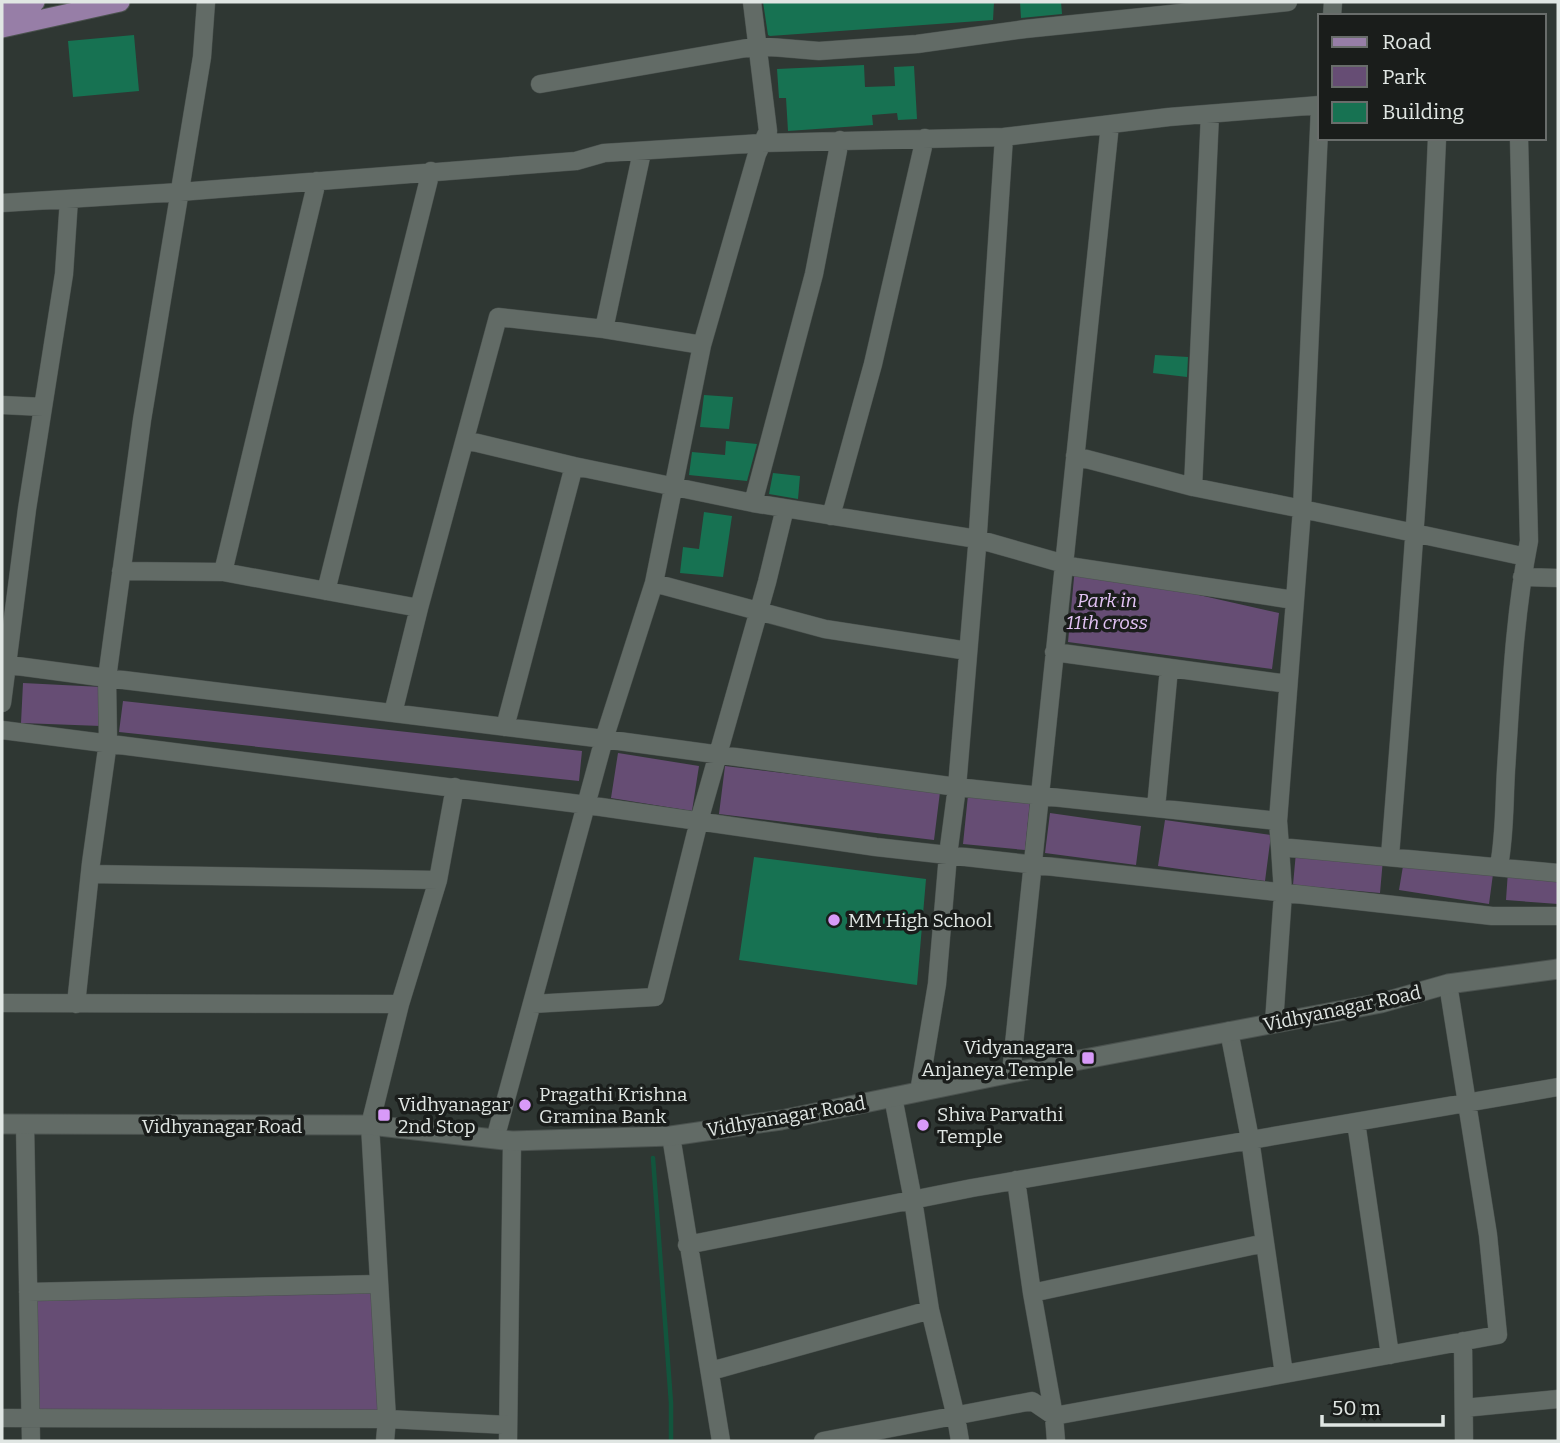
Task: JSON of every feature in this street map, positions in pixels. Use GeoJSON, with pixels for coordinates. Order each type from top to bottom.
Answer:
{"type":"FeatureCollection","features":[{"type":"Feature","properties":{"kind":"main road"},"geometry":{"type":"LineString","coordinates":[[2,12],[35,2]]}},
{"type":"Feature","properties":{"kind":"main road"},"geometry":{"type":"LineString","coordinates":[[2,12],[120,2]]}},
{"type":"Feature","properties":{"kind":"street"},"geometry":{"type":"LineString","coordinates":[[76,1004],[108,742],[107,678],[142,420],[202,57],[206,2]]}},
{"type":"Feature","properties":{"kind":"street"},"geometry":{"type":"LineString","coordinates":[[2,1418],[387,1419],[508,1433],[504,1140],[532,1004],[604,739],[654,583],[702,345],[757,154],[768,131],[752,2]]}},
{"type":"Feature","properties":{"kind":"street"},"geometry":{"type":"LineString","coordinates":[[540,84],[758,46],[819,51],[916,44],[1026,29],[1288,2]]}},
{"type":"Feature","properties":{"kind":"street"},"geometry":{"type":"LineString","coordinates":[[2,203],[180,192],[576,160],[604,153],[762,143],[1004,136],[1210,114],[1318,106]]}},
{"type":"Feature","properties":{"kind":"street"},"geometry":{"type":"LineString","coordinates":[[1193,488],[1210,114]]}},
{"type":"Feature","properties":{"kind":"street"},"geometry":{"type":"LineString","coordinates":[[1011,1073],[1110,124]]}},
{"type":"Feature","properties":{"kind":"street"},"geometry":{"type":"LineString","coordinates":[[919,1092],[937,984],[957,787],[1004,136]]}},
{"type":"Feature","properties":{"kind":"street"},"geometry":{"type":"LineString","coordinates":[[831,516],[873,364],[925,138]]}},
{"type":"Feature","properties":{"kind":"street"},"geometry":{"type":"LineString","coordinates":[[753,503],[814,274],[840,140]]}},
{"type":"Feature","properties":{"kind":"street"},"geometry":{"type":"LineString","coordinates":[[1274,1023],[1283,893],[1278,821],[1302,509],[1318,140]]}},
{"type":"Feature","properties":{"kind":"street"},"geometry":{"type":"LineString","coordinates":[[1390,856],[1416,535],[1437,140]]}},
{"type":"Feature","properties":{"kind":"street"},"geometry":{"type":"LineString","coordinates":[[1499,866],[1505,834],[1518,601],[1529,541],[1519,140]]}},
{"type":"Feature","properties":{"kind":"street"},"geometry":{"type":"LineString","coordinates":[[604,328],[642,152]]}},
{"type":"Feature","properties":{"kind":"street"},"geometry":{"type":"LineString","coordinates":[[326,591],[431,171]]}},
{"type":"Feature","properties":{"kind":"street"},"geometry":{"type":"LineString","coordinates":[[223,572],[317,181]]}},
{"type":"Feature","properties":{"kind":"street"},"geometry":{"type":"LineString","coordinates":[[2,703],[5,664],[64,274],[69,199]]}},
{"type":"Feature","properties":{"kind":"street"},"geometry":{"type":"LineString","coordinates":[[393,713],[498,317],[604,328],[702,345]]}},
{"type":"Feature","properties":{"kind":"street"},"geometry":{"type":"LineString","coordinates":[[2,405],[43,407]]}},
{"type":"Feature","properties":{"kind":"street"},"geometry":{"type":"LineString","coordinates":[[465,440],[574,466],[753,503],[977,539],[1064,564],[1294,600]]}},
{"type":"Feature","properties":{"kind":"street"},"geometry":{"type":"LineString","coordinates":[[1075,456],[1193,488],[1526,557]]}},
{"type":"Feature","properties":{"kind":"street"},"geometry":{"type":"LineString","coordinates":[[505,727],[574,466]]}},
{"type":"Feature","properties":{"kind":"street"},"geometry":{"type":"LineString","coordinates":[[532,1004],[655,997],[699,821],[785,508]]}},
{"type":"Feature","properties":{"kind":"street"},"geometry":{"type":"LineString","coordinates":[[121,571],[223,572],[419,608]]}},
{"type":"Feature","properties":{"kind":"street"},"geometry":{"type":"LineString","coordinates":[[1522,577],[1558,578]]}},
{"type":"Feature","properties":{"kind":"street"},"geometry":{"type":"LineString","coordinates":[[654,583],[825,629],[968,651]]}},
{"type":"Feature","properties":{"kind":"street"},"geometry":{"type":"LineString","coordinates":[[1054,652],[1288,684]]}},
{"type":"Feature","properties":{"kind":"street"},"geometry":{"type":"LineString","coordinates":[[5,664],[604,739],[957,787],[1278,821]]}},
{"type":"Feature","properties":{"kind":"street"},"geometry":{"type":"LineString","coordinates":[[1156,808],[1169,668]]}},
{"type":"Feature","properties":{"kind":"street"},"geometry":{"type":"LineString","coordinates":[[2,730],[587,804],[876,847],[1492,916],[1558,916]]}},
{"type":"Feature","properties":{"kind":"street"},"geometry":{"type":"LineString","coordinates":[[385,1441],[387,1419],[370,1125],[400,1004],[438,880],[455,787]]}},
{"type":"Feature","properties":{"kind":"street"},"geometry":{"type":"LineString","coordinates":[[1280,847],[1558,873]]}},
{"type":"Feature","properties":{"kind":"street"},"geometry":{"type":"LineString","coordinates":[[90,874],[438,880]]}},
{"type":"Feature","properties":{"kind":"street","name":"Vidhyanagar Road"},"geometry":{"type":"LineString","coordinates":[[2,1124],[370,1125],[504,1140],[671,1136],[781,1119],[1111,1056],[1381,1003],[1448,984],[1558,970]]}},
{"type":"Feature","properties":{"kind":"street"},"geometry":{"type":"LineString","coordinates":[[823,1441],[956,1418],[1032,1401],[1055,1416],[1498,1335],[1488,1235],[1448,984]]}},
{"type":"Feature","properties":{"kind":"street"},"geometry":{"type":"LineString","coordinates":[[2,1003],[400,1004]]}},
{"type":"Feature","properties":{"kind":"street"},"geometry":{"type":"LineString","coordinates":[[1229,1031],[1250,1139],[1284,1374]]}},
{"type":"Feature","properties":{"kind":"street"},"geometry":{"type":"LineString","coordinates":[[687,1245],[1016,1180],[1558,1087]]}},
{"type":"Feature","properties":{"kind":"street"},"geometry":{"type":"LineString","coordinates":[[892,1097],[913,1200],[930,1310],[960,1441]]}},
{"type":"Feature","properties":{"kind":"street"},"geometry":{"type":"LineString","coordinates":[[1356,1122],[1390,1355]]}},
{"type":"Feature","properties":{"kind":"street"},"geometry":{"type":"LineString","coordinates":[[25,1124],[31,1441]]}},
{"type":"Feature","properties":{"kind":"street"},"geometry":{"type":"LineString","coordinates":[[671,1136],[721,1441]]}},
{"type":"Feature","properties":{"kind":"street"},"geometry":{"type":"LineString","coordinates":[[1016,1180],[1032,1293],[1055,1416],[1056,1441]]}},
{"type":"Feature","properties":{"kind":"street"},"geometry":{"type":"LineString","coordinates":[[1032,1293],[1265,1242]]}},
{"type":"Feature","properties":{"kind":"street"},"geometry":{"type":"LineString","coordinates":[[29,1292],[379,1284]]}},
{"type":"Feature","properties":{"kind":"street"},"geometry":{"type":"LineString","coordinates":[[711,1371],[930,1310]]}},
{"type":"Feature","properties":{"kind":"street"},"geometry":{"type":"LineString","coordinates":[[1464,1341],[1464,1441]]}},
{"type":"Feature","properties":{"kind":"street"},"geometry":{"type":"LineString","coordinates":[[1464,1408],[1558,1399]]}},
{"type":"Feature","properties":{"kind":"green space","name":"Park in 11th cross"},"geometry":{"type":"Polygon","coordinates":[[[1075,567],[1279,613],[1272,669],[1068,642],[1075,567]]]}},
{"type":"Feature","properties":{"kind":"green space"},"geometry":{"type":"Polygon","coordinates":[[[23,683],[102,687],[101,726],[21,723],[23,683]]]}},
{"type":"Feature","properties":{"kind":"green space"},"geometry":{"type":"Polygon","coordinates":[[[123,701],[582,751],[579,781],[119,732],[123,701]]]}},
{"type":"Feature","properties":{"kind":"green space"},"geometry":{"type":"Polygon","coordinates":[[[618,753],[699,766],[692,811],[611,798],[618,753]]]}},
{"type":"Feature","properties":{"kind":"green space"},"geometry":{"type":"Polygon","coordinates":[[[725,766],[940,792],[934,840],[719,814],[725,766]]]}},
{"type":"Feature","properties":{"kind":"green space"},"geometry":{"type":"Polygon","coordinates":[[[968,795],[1030,802],[1025,850],[963,844],[968,795]]]}},
{"type":"Feature","properties":{"kind":"green space"},"geometry":{"type":"Polygon","coordinates":[[[1050,813],[1141,826],[1136,865],[1045,853],[1050,813]]]}},
{"type":"Feature","properties":{"kind":"green space"},"geometry":{"type":"Polygon","coordinates":[[[1165,820],[1271,835],[1265,881],[1158,866],[1165,820]]]}},
{"type":"Feature","properties":{"kind":"green space"},"geometry":{"type":"Polygon","coordinates":[[[1296,852],[1383,859],[1380,893],[1293,885],[1296,852]]]}},
{"type":"Feature","properties":{"kind":"green space"},"geometry":{"type":"Polygon","coordinates":[[[1404,860],[1493,874],[1489,904],[1399,890],[1404,860]]]}},
{"type":"Feature","properties":{"kind":"green space"},"geometry":{"type":"Polygon","coordinates":[[[1508,871],[1558,874],[1558,904],[1506,900],[1508,871]]]}},
{"type":"Feature","properties":{"kind":"green space"},"geometry":{"type":"Polygon","coordinates":[[[372,1291],[378,1410],[37,1413],[37,1300],[372,1291]]]}},
{"type":"Feature","properties":{"kind":"building"},"geometry":{"type":"Polygon","coordinates":[[[763,2],[994,2],[993,20],[770,36],[763,2]]]}},
{"type":"Feature","properties":{"kind":"building"},"geometry":{"type":"Polygon","coordinates":[[[1020,2],[1061,2],[1062,14],[1021,18],[1020,2]]]}},
{"type":"Feature","properties":{"kind":"building"},"geometry":{"type":"Polygon","coordinates":[[[134,35],[139,91],[73,97],[68,41],[134,35]]]}},
{"type":"Feature","properties":{"kind":"building"},"geometry":{"type":"Polygon","coordinates":[[[864,65],[865,87],[895,86],[894,67],[914,66],[917,119],[898,120],[897,113],[872,115],[873,125],[788,131],[786,98],[779,98],[777,69],[864,65]]]}},
{"type":"Feature","properties":{"kind":"building"},"geometry":{"type":"Polygon","coordinates":[[[1155,355],[1188,357],[1187,377],[1153,373],[1155,355]]]}},
{"type":"Feature","properties":{"kind":"building"},"geometry":{"type":"Polygon","coordinates":[[[704,395],[733,397],[729,429],[700,427],[704,395]]]}},
{"type":"Feature","properties":{"kind":"building"},"geometry":{"type":"Polygon","coordinates":[[[726,441],[757,444],[747,481],[689,475],[692,452],[725,455],[726,441]]]}},
{"type":"Feature","properties":{"kind":"building"},"geometry":{"type":"Polygon","coordinates":[[[773,473],[800,476],[798,499],[769,494],[773,473]]]}},
{"type":"Feature","properties":{"kind":"building"},"geometry":{"type":"Polygon","coordinates":[[[704,512],[732,516],[723,577],[680,573],[683,547],[699,549],[704,512]]]}},
{"type":"Feature","properties":{"kind":"building","name":"MM High School"},"geometry":{"type":"Polygon","coordinates":[[[754,857],[926,879],[917,985],[739,960],[754,857]]]}},
{"type":"Feature","properties":{"kind":"waterway"},"geometry":{"type":"LineString","coordinates":[[653,1158],[671,1403],[671,1441]]}},
{"type":"Feature","properties":{"kind":"place","name":"MM High School"},"geometry":{"type":"Point","coordinates":[834,920]}},
{"type":"Feature","properties":{"kind":"place","name":"Vidyanagara Anjaneya Temple"},"geometry":{"type":"Point","coordinates":[1088,1058]}},
{"type":"Feature","properties":{"kind":"place","name":"Pragathi Krishna Gramina Bank"},"geometry":{"type":"Point","coordinates":[525,1105]}},
{"type":"Feature","properties":{"kind":"place","name":"Vidhyanagar 2nd Stop"},"geometry":{"type":"Point","coordinates":[384,1115]}},
{"type":"Feature","properties":{"kind":"place","name":"Shiva Parvathi Temple"},"geometry":{"type":"Point","coordinates":[923,1125]}}]}
